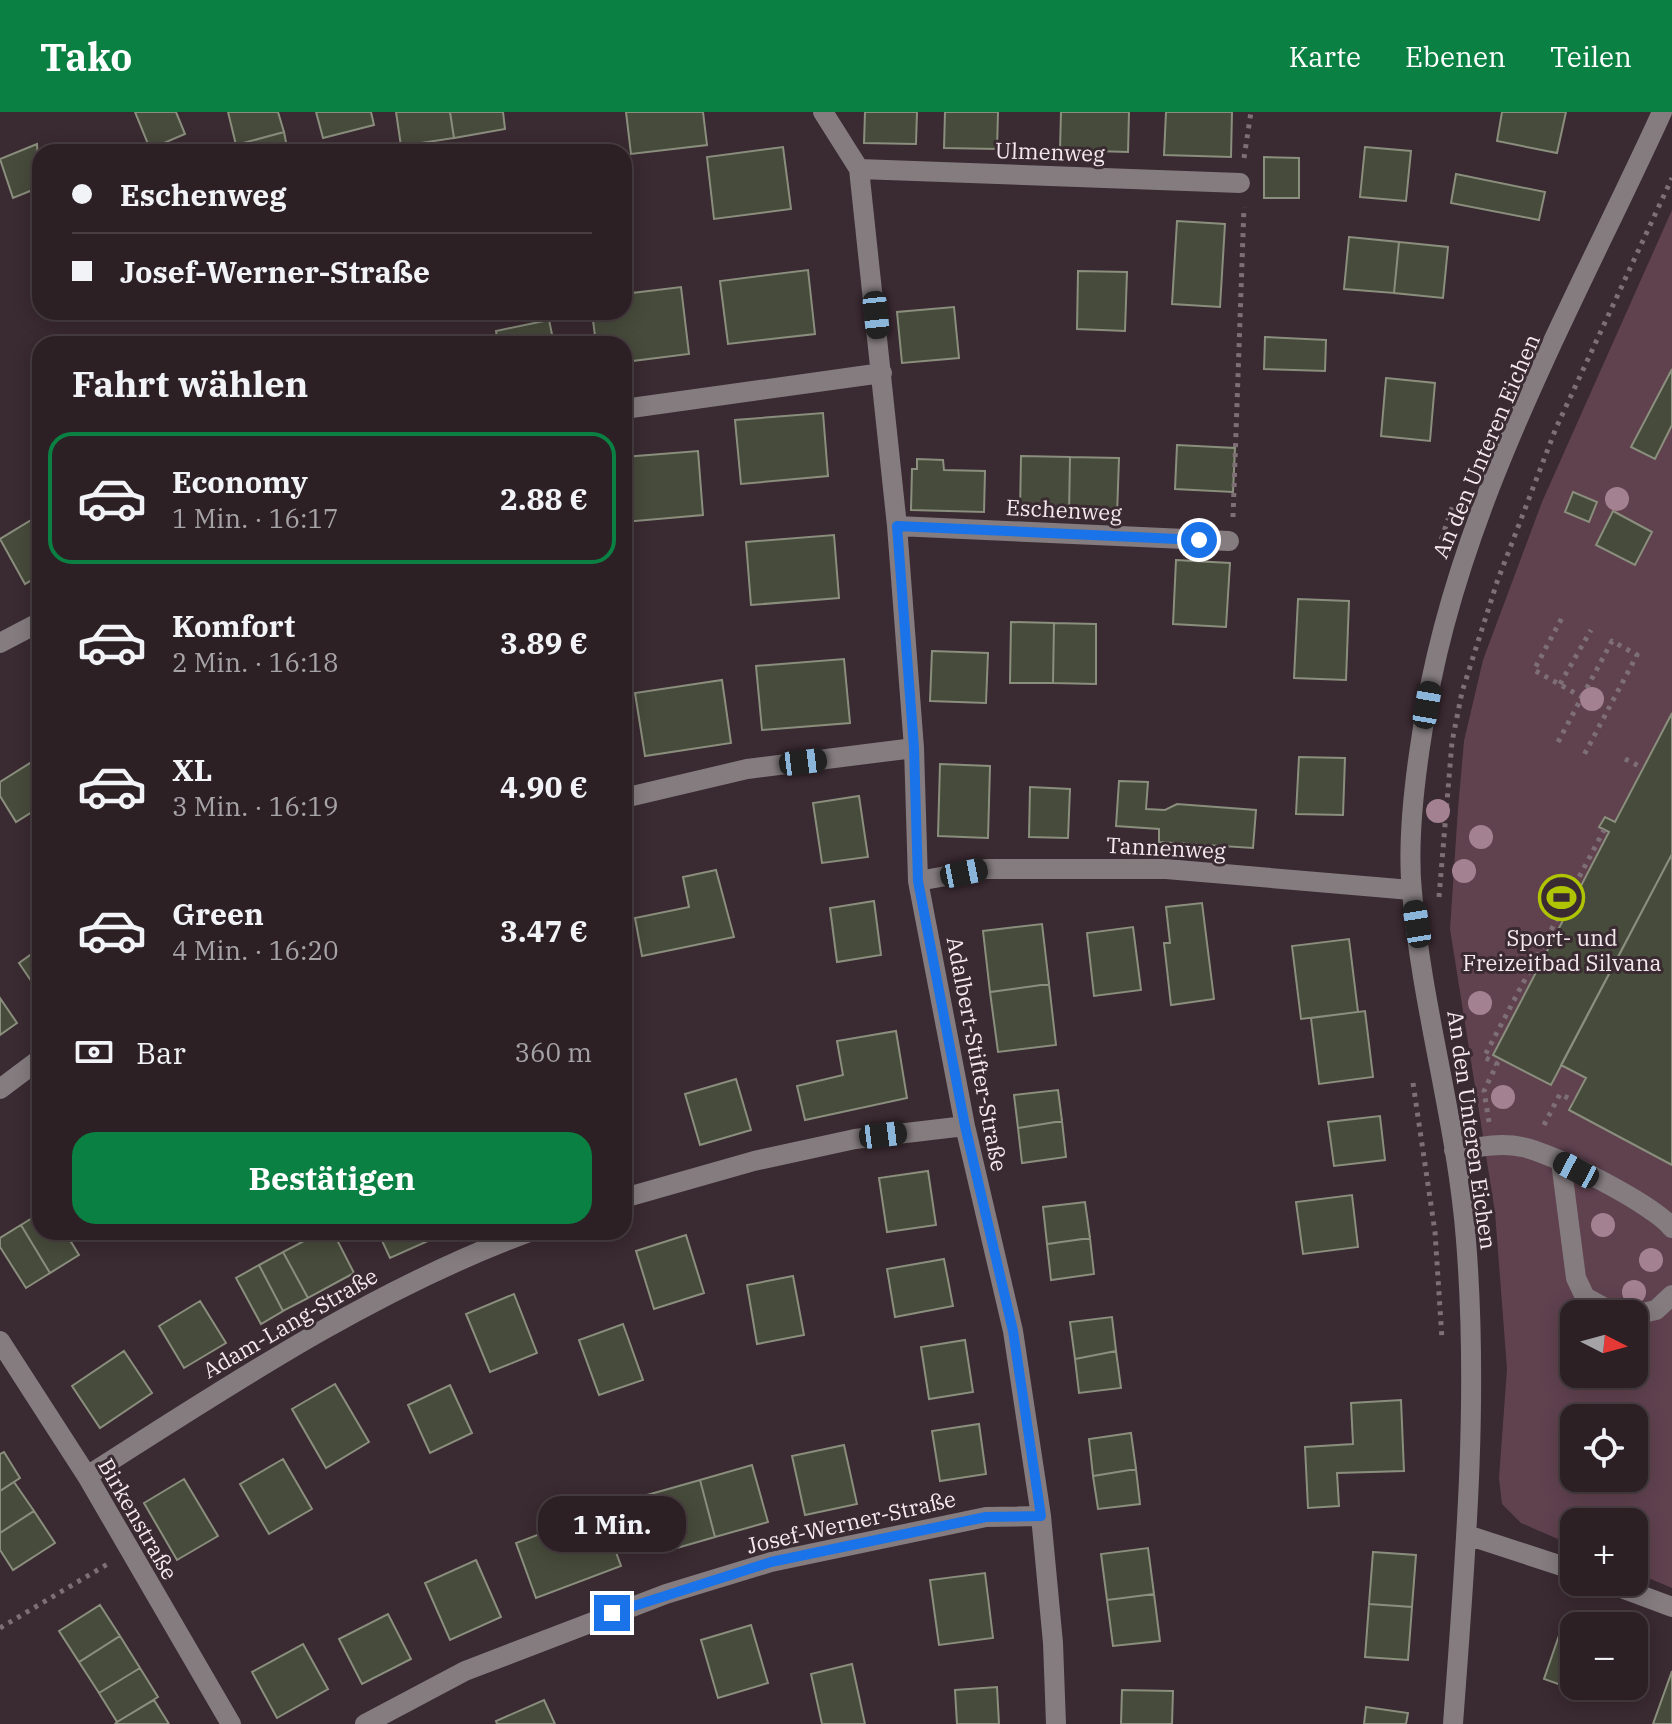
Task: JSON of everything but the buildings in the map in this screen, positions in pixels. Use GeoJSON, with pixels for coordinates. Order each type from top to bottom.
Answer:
{"type":"FeatureCollection","features":[{"type":"Feature","properties":{"kind":"street","name":"Adalbert-Stifter-Straße"},"geometry":{"type":"LineString","coordinates":[[823,112],[859,169],[897,526],[914,748],[918,881],[965,1126],[1013,1331],[1041,1516],[1053,1643],[1056,1724]]}},
{"type":"Feature","properties":{"kind":"street","name":"An den Unteren Eichen"},"geometry":{"type":"LineString","coordinates":[[1453,1724],[1473,1443],[1472,1333],[1466,1235],[1411,890],[1422,734],[1457,578],[1500,464],[1662,112]]}},
{"type":"Feature","properties":{"kind":"street","name":"Ulmenweg"},"geometry":{"type":"LineString","coordinates":[[859,169],[1240,183]]}},
{"type":"Feature","properties":{"kind":"street"},"geometry":{"type":"LineString","coordinates":[[632,408],[882,373]]}},
{"type":"Feature","properties":{"kind":"street","name":"Eschenweg"},"geometry":{"type":"LineString","coordinates":[[897,526],[1229,541]]}},
{"type":"Feature","properties":{"kind":"street"},"geometry":{"type":"LineString","coordinates":[[0,643],[32,626]]}},
{"type":"Feature","properties":{"kind":"street"},"geometry":{"type":"LineString","coordinates":[[632,796],[747,769],[914,748]]}},
{"type":"Feature","properties":{"kind":"street","name":"Tannenweg"},"geometry":{"type":"LineString","coordinates":[[918,881],[986,869],[1166,869],[1411,890]]}},
{"type":"Feature","properties":{"kind":"street"},"geometry":{"type":"LineString","coordinates":[[0,1089],[32,1065]]}},
{"type":"Feature","properties":{"kind":"street"},"geometry":{"type":"LineString","coordinates":[[632,1196],[754,1161],[855,1139],[965,1126]]}},
{"type":"Feature","properties":{"kind":"street"},"geometry":{"type":"LineString","coordinates":[[1454,1150],[1518,1146],[1561,1162],[1664,1217],[1672,1228]]}},
{"type":"Feature","properties":{"kind":"street"},"geometry":{"type":"LineString","coordinates":[[1561,1162],[1576,1278],[1585,1297],[1590,1300]]}},
{"type":"Feature","properties":{"kind":"street","name":"Adam-Lang-Straße"},"geometry":{"type":"LineString","coordinates":[[87,1476],[341,1317],[413,1280],[510,1240]]}},
{"type":"Feature","properties":{"kind":"street"},"geometry":{"type":"LineString","coordinates":[[1648,1312],[1656,1310],[1672,1295]]}},
{"type":"Feature","properties":{"kind":"street","name":"Birkenstraße"},"geometry":{"type":"LineString","coordinates":[[0,1341],[87,1476],[231,1724]]}},
{"type":"Feature","properties":{"kind":"street","name":"Josef-Werner-Straße"},"geometry":{"type":"LineString","coordinates":[[365,1724],[465,1671],[666,1594],[771,1562],[970,1520],[1041,1516]]}},
{"type":"Feature","properties":{"kind":"street"},"geometry":{"type":"LineString","coordinates":[[1467,1535],[1560,1565]]}},
{"type":"Feature","properties":{"kind":"street"},"geometry":{"type":"LineString","coordinates":[[1643,1596],[1672,1607]]}},
{"type":"Feature","properties":{"kind":"path"},"geometry":{"type":"LineString","coordinates":[[1229,541],[1236,503],[1239,414],[1244,202],[1240,183],[1251,112]]}},
{"type":"Feature","properties":{"kind":"path"},"geometry":{"type":"LineString","coordinates":[[1417,924],[1441,894],[1452,742],[1462,692],[1497,582],[1556,428],[1672,178]]}},
{"type":"Feature","properties":{"kind":"path"},"geometry":{"type":"LineString","coordinates":[[1435,558],[1455,501]]}},
{"type":"Feature","properties":{"kind":"path"},"geometry":{"type":"LineString","coordinates":[[1564,614],[1534,670],[1582,697]]}},
{"type":"Feature","properties":{"kind":"path"},"geometry":{"type":"LineString","coordinates":[[1560,684],[1591,630]]}},
{"type":"Feature","properties":{"kind":"path"},"geometry":{"type":"LineString","coordinates":[[1558,742],[1612,641],[1637,655],[1584,755]]}},
{"type":"Feature","properties":{"kind":"path"},"geometry":{"type":"LineString","coordinates":[[1625,759],[1643,768]]}},
{"type":"Feature","properties":{"kind":"path"},"geometry":{"type":"LineString","coordinates":[[1492,1146],[1484,1091],[1497,1064],[1484,1057],[1604,830]]}},
{"type":"Feature","properties":{"kind":"path"},"geometry":{"type":"LineString","coordinates":[[1411,1070],[1435,1232],[1442,1342]]}},
{"type":"Feature","properties":{"kind":"path"},"geometry":{"type":"LineString","coordinates":[[1544,1125],[1560,1094],[1574,1101]]}},
{"type":"Feature","properties":{"kind":"path"},"geometry":{"type":"LineString","coordinates":[[0,1628],[129,1552]]}},
{"type":"Feature","properties":{"kind":"shaded area","name":"Sport- und Freizeitbad Silvana"},"geometry":{"type":"Polygon","coordinates":[[[1672,210],[1672,1588],[1648,1578],[1648,1508],[1560,1508],[1560,1540],[1521,1523],[1502,1504],[1499,1478],[1507,1369],[1495,1212],[1450,929],[1464,741],[1483,660],[1542,502],[1672,210]]]}},
{"type":"Feature","properties":{"kind":"place","name":"Sport- und Freizeitbad Silvana"},"geometry":{"type":"Point","coordinates":[1562,897]}},
{"type":"Feature","properties":{"kind":"route"},"geometry":{"type":"LineString","coordinates":[[612,1613],[771,1562],[986,1517],[1041,1516],[1013,1331],[965,1126],[918,881],[914,748],[897,526],[1199,540]]}}]}
